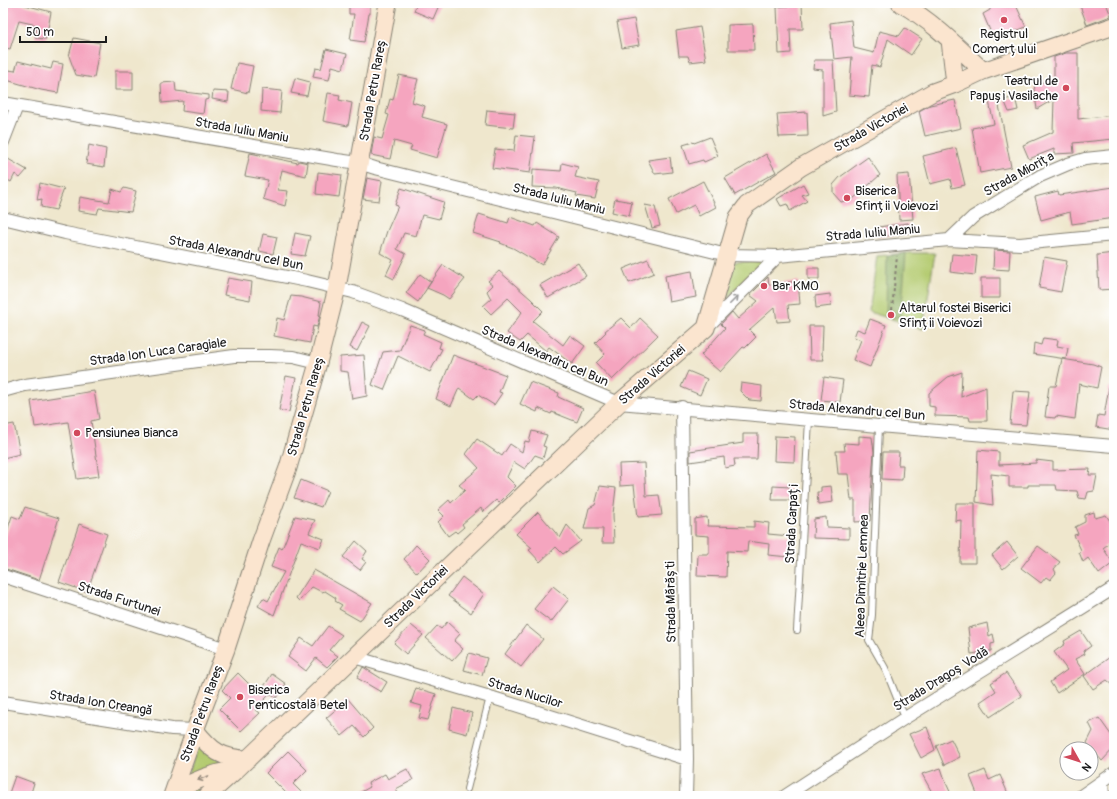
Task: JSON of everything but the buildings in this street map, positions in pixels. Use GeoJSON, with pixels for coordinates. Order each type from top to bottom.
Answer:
{"type":"FeatureCollection","features":[{"type":"Feature","properties":{"kind":"street","name":"Strada Petru Rareș"},"geometry":{"type":"LineString","coordinates":[[173,795],[195,730],[226,649],[261,541],[288,468],[318,363],[337,288],[388,3]]}},
{"type":"Feature","properties":{"kind":"street"},"geometry":{"type":"LineString","coordinates":[[900,3],[916,12],[950,40],[983,71]]}},
{"type":"Feature","properties":{"kind":"street","name":"Strada Victoriei"},"geometry":{"type":"LineString","coordinates":[[207,796],[248,759],[619,402],[706,328],[738,217],[747,205],[802,167],[932,92],[955,84],[983,71],[1114,26]]}},
{"type":"Feature","properties":{"kind":"street"},"geometry":{"type":"LineString","coordinates":[[950,40],[955,84]]}},
{"type":"Feature","properties":{"kind":"street","name":"Strada Iuliu Maniu"},"geometry":{"type":"LineString","coordinates":[[3,103],[359,163],[726,255],[778,256],[949,240],[1020,244],[1114,235]]}},
{"type":"Feature","properties":{"kind":"street"},"geometry":{"type":"LineString","coordinates":[[3,142],[17,106]]}},
{"type":"Feature","properties":{"kind":"street","name":"Strada Miorița"},"geometry":{"type":"LineString","coordinates":[[949,240],[973,217],[1040,176],[1068,164],[1085,159],[1114,156]]}},
{"type":"Feature","properties":{"kind":"street","name":"Strada Alexandru cel Bun"},"geometry":{"type":"LineString","coordinates":[[3,218],[64,233],[353,292],[402,310],[619,402],[1114,446]]}},
{"type":"Feature","properties":{"kind":"street"},"geometry":{"type":"LineString","coordinates":[[706,328],[778,256]]}},
{"type":"Feature","properties":{"kind":"street","name":"Strada Ion Luca Caragiale"},"geometry":{"type":"LineString","coordinates":[[3,391],[33,384],[234,356],[293,357],[318,363]]}},
{"type":"Feature","properties":{"kind":"street","name":"Strada Mărăști"},"geometry":{"type":"LineString","coordinates":[[682,407],[687,759],[686,796]]}},
{"type":"Feature","properties":{"kind":"street","name":"Strada Furtunei"},"geometry":{"type":"LineString","coordinates":[[3,576],[226,649]]}},
{"type":"Feature","properties":{"kind":"street","name":"Strada Dragoș Vodă"},"geometry":{"type":"LineString","coordinates":[[785,796],[905,718],[1114,588]]}},
{"type":"Feature","properties":{"kind":"street","name":"Strada Nucilor"},"geometry":{"type":"LineString","coordinates":[[354,657],[490,697],[687,759]]}},
{"type":"Feature","properties":{"kind":"street","name":"Strada Ion Creangă"},"geometry":{"type":"LineString","coordinates":[[3,702],[172,729],[195,730]]}},
{"type":"Feature","properties":{"kind":"street"},"geometry":{"type":"LineString","coordinates":[[195,730],[205,743],[214,751],[230,757],[248,759]]}},
{"type":"Feature","properties":{"kind":"street"},"geometry":{"type":"LineString","coordinates":[[173,795],[196,780],[222,772],[236,770]]}},
{"type":"Feature","properties":{"kind":"street"},"geometry":{"type":"LineString","coordinates":[[1081,796],[1114,773]]}},
{"type":"Feature","properties":{"kind":"street"},"geometry":{"type":"LineString","coordinates":[[1102,782],[1103,796]]}},
{"type":"Feature","properties":{"kind":"lane","name":"Strada Carpați"},"geometry":{"type":"LineString","coordinates":[[797,630],[809,420]]}},
{"type":"Feature","properties":{"kind":"lane","name":"Aleea Dimitrie Lemnea"},"geometry":{"type":"LineString","coordinates":[[879,426],[872,615],[869,640],[885,668],[905,718]]}},
{"type":"Feature","properties":{"kind":"lane"},"geometry":{"type":"LineString","coordinates":[[467,789],[490,697]]}},
{"type":"Feature","properties":{"kind":"path"},"geometry":{"type":"LineString","coordinates":[[892,310],[898,245]]}},
{"type":"Feature","properties":{"kind":"green space"},"geometry":{"type":"Polygon","coordinates":[[[906,253],[935,253],[923,329],[869,312],[877,256],[906,253]]]}},
{"type":"Feature","properties":{"kind":"green space"},"geometry":{"type":"Polygon","coordinates":[[[906,253],[901,317],[886,318],[887,256],[906,253]]]}},
{"type":"Feature","properties":{"kind":"green space"},"geometry":{"type":"Polygon","coordinates":[[[763,261],[723,302],[734,262],[763,261]]]}},
{"type":"Feature","properties":{"kind":"green space"},"geometry":{"type":"Polygon","coordinates":[[[200,745],[220,762],[218,766],[187,780],[197,747],[200,745]]]}},
{"type":"Feature","properties":{"kind":"green space"},"geometry":{"type":"Polygon","coordinates":[[[217,777],[204,796],[179,796],[217,777]]]}},
{"type":"Feature","properties":{"kind":"place","name":"Registrul Comerțului"},"geometry":{"type":"Point","coordinates":[1004,20]}},
{"type":"Feature","properties":{"kind":"place","name":"Teatrul de Papuși Vasilache"},"geometry":{"type":"Point","coordinates":[1066,88]}},
{"type":"Feature","properties":{"kind":"place","name":"Biserica Sfinții Voievozi"},"geometry":{"type":"Point","coordinates":[847,198]}},
{"type":"Feature","properties":{"kind":"place","name":"Bar KM0"},"geometry":{"type":"Point","coordinates":[764,286]}},
{"type":"Feature","properties":{"kind":"place","name":"Altarul fostei Biserici Sfinții Voievozi"},"geometry":{"type":"Point","coordinates":[891,315]}},
{"type":"Feature","properties":{"kind":"place","name":"Pensiunea Bianca"},"geometry":{"type":"Point","coordinates":[77,433]}},
{"type":"Feature","properties":{"kind":"place","name":"Biserica Penticostală Betel"},"geometry":{"type":"Point","coordinates":[240,697]}}]}
